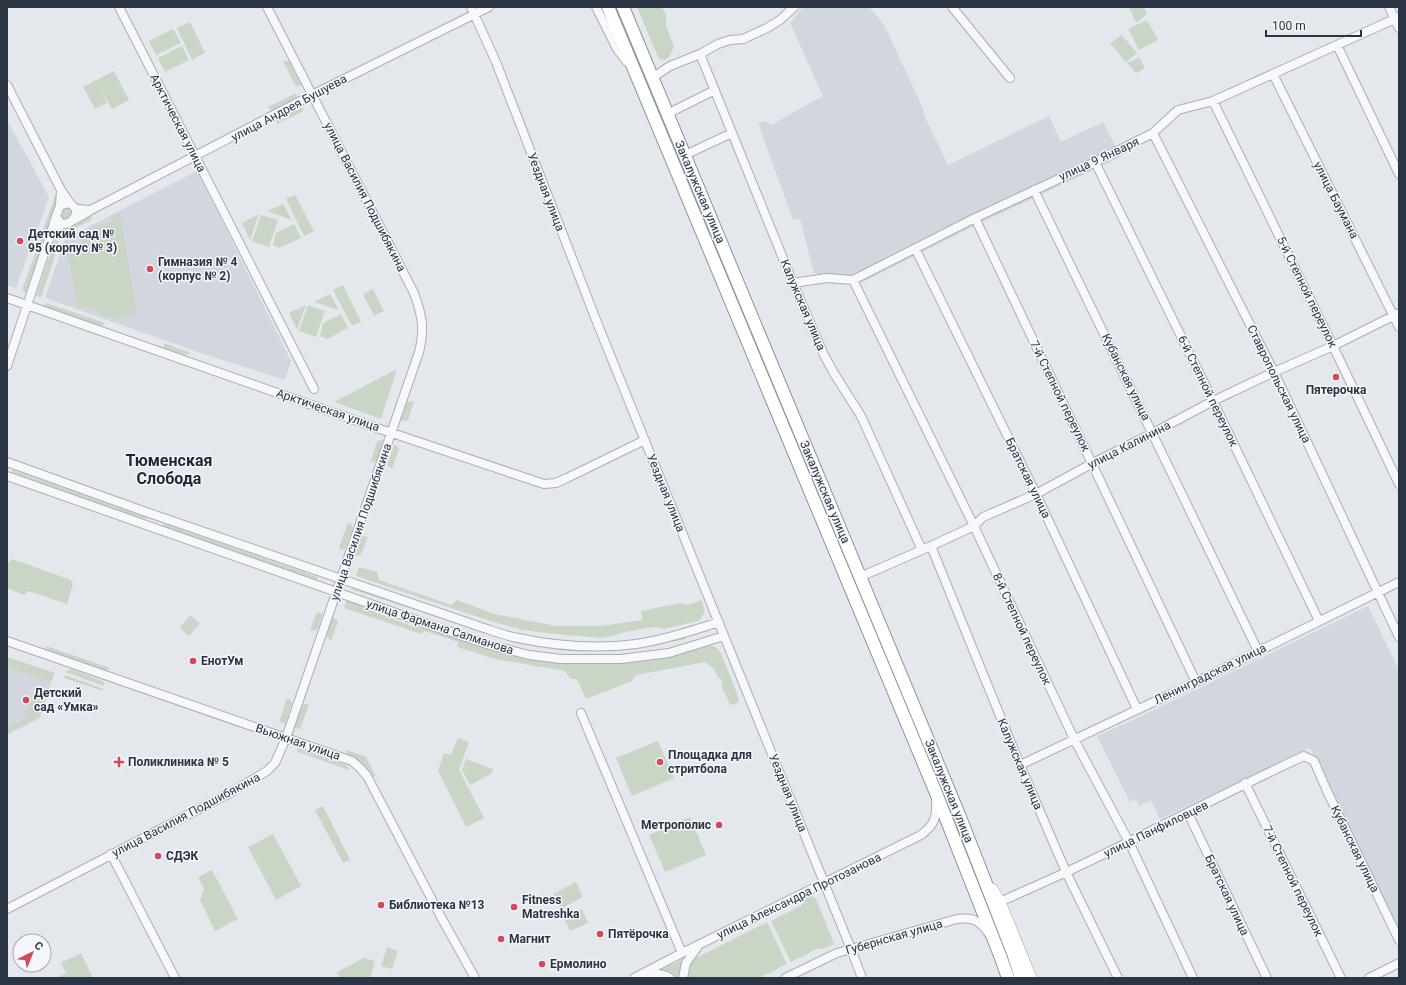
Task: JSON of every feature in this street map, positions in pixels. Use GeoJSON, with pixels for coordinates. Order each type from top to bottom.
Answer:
{"type":"FeatureCollection","features":[{"type":"Feature","properties":{"kind":"highway"},"geometry":{"type":"LineString","coordinates":[[608,7],[670,159],[936,792],[1008,978]]}},
{"type":"Feature","properties":{"kind":"highway","name":"Закалужская улица"},"geometry":{"type":"LineString","coordinates":[[623,7],[960,818],[1013,953],[1021,978]]}},
{"type":"Feature","properties":{"kind":"main road"},"geometry":{"type":"LineString","coordinates":[[981,871],[1000,902],[1031,978]]}},
{"type":"Feature","properties":{"kind":"street","name":"Арктическая улица"},"geometry":{"type":"LineString","coordinates":[[119,7],[314,389]]}},
{"type":"Feature","properties":{"kind":"street","name":"улица Василия Подшибякина"},"geometry":{"type":"LineString","coordinates":[[7,909],[230,793],[267,771],[275,763],[286,738],[392,433],[423,338],[423,325],[420,310],[414,293],[267,7]]}},
{"type":"Feature","properties":{"kind":"street","name":"улица Андрея Бушуева"},"geometry":{"type":"LineString","coordinates":[[73,220],[473,10],[489,7]]}},
{"type":"Feature","properties":{"kind":"street"},"geometry":{"type":"LineString","coordinates":[[596,7],[617,49],[636,74]]}},
{"type":"Feature","properties":{"kind":"street"},"geometry":{"type":"LineString","coordinates":[[652,78],[670,66],[700,54],[718,44],[730,40],[743,39],[768,28],[780,20],[794,7]]}},
{"type":"Feature","properties":{"kind":"street"},"geometry":{"type":"LineString","coordinates":[[952,7],[1010,78]]}},
{"type":"Feature","properties":{"kind":"street"},"geometry":{"type":"LineString","coordinates":[[1389,7],[1397,18],[1399,28]]}},
{"type":"Feature","properties":{"kind":"street","name":"Уездная улица"},"geometry":{"type":"LineString","coordinates":[[473,10],[496,62],[598,325],[862,978]]}},
{"type":"Feature","properties":{"kind":"street","name":"улица 9 Января"},"geometry":{"type":"LineString","coordinates":[[853,280],[975,218],[1153,133],[1178,110],[1213,102],[1397,18]]}},
{"type":"Feature","properties":{"kind":"street"},"geometry":{"type":"LineString","coordinates":[[1337,45],[1399,174]]}},
{"type":"Feature","properties":{"kind":"street","name":"Калужская улица"},"geometry":{"type":"LineString","coordinates":[[700,54],[824,355],[861,416],[922,550]]}},
{"type":"Feature","properties":{"kind":"street","name":"улица Баумана"},"geometry":{"type":"LineString","coordinates":[[1273,74],[1396,315],[1399,327]]}},
{"type":"Feature","properties":{"kind":"street"},"geometry":{"type":"LineString","coordinates":[[7,85],[61,190],[76,210],[77,215],[73,220],[66,224],[62,224],[50,236]]}},
{"type":"Feature","properties":{"kind":"street"},"geometry":{"type":"LineString","coordinates":[[667,114],[715,90]]}},
{"type":"Feature","properties":{"kind":"street","name":"5-й Степной переулок"},"geometry":{"type":"LineString","coordinates":[[1213,102],[1399,484]]}},
{"type":"Feature","properties":{"kind":"street"},"geometry":{"type":"LineString","coordinates":[[685,155],[732,133]]}},
{"type":"Feature","properties":{"kind":"street","name":"Ставропольская улица"},"geometry":{"type":"LineString","coordinates":[[1153,133],[1274,372],[1399,638]]}},
{"type":"Feature","properties":{"kind":"street","name":"6-й Степной переулок"},"geometry":{"type":"LineString","coordinates":[[1095,162],[1319,620]]}},
{"type":"Feature","properties":{"kind":"street"},"geometry":{"type":"LineString","coordinates":[[7,366],[60,206],[61,190]]}},
{"type":"Feature","properties":{"kind":"street","name":"Кубанская улица"},"geometry":{"type":"LineString","coordinates":[[1034,190],[1258,651]]}},
{"type":"Feature","properties":{"kind":"street"},"geometry":{"type":"LineString","coordinates":[[60,206],[70,203]]}},
{"type":"Feature","properties":{"kind":"street"},"geometry":{"type":"LineString","coordinates":[[76,210],[91,210]]}},
{"type":"Feature","properties":{"kind":"street"},"geometry":{"type":"LineString","coordinates":[[56,216],[62,224]]}},
{"type":"Feature","properties":{"kind":"street","name":"7-й Степной переулок"},"geometry":{"type":"LineString","coordinates":[[975,218],[1196,682]]}},
{"type":"Feature","properties":{"kind":"street","name":"Братская улица"},"geometry":{"type":"LineString","coordinates":[[915,248],[1036,494],[1137,710]]}},
{"type":"Feature","properties":{"kind":"street"},"geometry":{"type":"LineString","coordinates":[[793,282],[827,278],[853,280]]}},
{"type":"Feature","properties":{"kind":"street","name":"8-й Степной переулок"},"geometry":{"type":"LineString","coordinates":[[853,280],[974,526],[1074,739],[1129,842],[1193,978]]}},
{"type":"Feature","properties":{"kind":"street","name":"Арктическая улица"},"geometry":{"type":"LineString","coordinates":[[7,298],[392,433],[544,484],[549,485],[567,478],[645,440]]}},
{"type":"Feature","properties":{"kind":"street","name":"улица Калинина"},"geometry":{"type":"LineString","coordinates":[[860,577],[974,526],[983,517],[1036,494],[1093,463],[1153,434],[1213,401],[1333,346],[1396,315]]}},
{"type":"Feature","properties":{"kind":"street","name":"улица Фармана Салманова"},"geometry":{"type":"LineString","coordinates":[[7,462],[146,512],[517,638],[555,644],[606,646],[637,644],[669,637],[719,622]]}},
{"type":"Feature","properties":{"kind":"street","name":"улица Фармана Салманова"},"geometry":{"type":"LineString","coordinates":[[7,476],[336,593],[490,645],[529,655],[561,659],[621,659],[668,653],[724,636]]}},
{"type":"Feature","properties":{"kind":"street"},"geometry":{"type":"LineString","coordinates":[[141,524],[147,524],[150,522],[151,516],[146,512]]}},
{"type":"Feature","properties":{"kind":"street"},"geometry":{"type":"LineString","coordinates":[[163,532],[158,525],[161,520],[168,519]]}},
{"type":"Feature","properties":{"kind":"street","name":"Калужская улица"},"geometry":{"type":"LineString","coordinates":[[931,546],[1020,765],[1066,872],[1118,978]]}},
{"type":"Feature","properties":{"kind":"street","name":"Ленинградская улица"},"geometry":{"type":"LineString","coordinates":[[1020,765],[1196,682],[1319,620],[1399,582]]}},
{"type":"Feature","properties":{"kind":"street","name":"Вьюжная улица"},"geometry":{"type":"LineString","coordinates":[[7,641],[352,761],[363,772],[474,978]]}},
{"type":"Feature","properties":{"kind":"street"},"geometry":{"type":"LineString","coordinates":[[581,713],[682,953]]}},
{"type":"Feature","properties":{"kind":"street","name":"улица Панфиловцев"},"geometry":{"type":"LineString","coordinates":[[1000,902],[1129,842],[1246,783],[1304,756],[1311,758]]}},
{"type":"Feature","properties":{"kind":"street","name":"Кубанская улица"},"geometry":{"type":"LineString","coordinates":[[1311,758],[1314,760],[1327,791],[1399,940]]}},
{"type":"Feature","properties":{"kind":"street","name":"7-й Степной переулок"},"geometry":{"type":"LineString","coordinates":[[1246,783],[1341,978]]}},
{"type":"Feature","properties":{"kind":"street","name":"улица Александра Протозанова"},"geometry":{"type":"LineString","coordinates":[[637,976],[921,835],[929,829],[934,821],[937,812],[936,792]]}},
{"type":"Feature","properties":{"kind":"street","name":"Братская улица"},"geometry":{"type":"LineString","coordinates":[[1188,812],[1267,978]]}},
{"type":"Feature","properties":{"kind":"street"},"geometry":{"type":"LineString","coordinates":[[111,854],[175,978]]}},
{"type":"Feature","properties":{"kind":"street","name":"Губернская улица"},"geometry":{"type":"LineString","coordinates":[[784,978],[837,953],[957,918],[968,918],[977,921],[996,945]]}},
{"type":"Feature","properties":{"kind":"street"},"geometry":{"type":"LineString","coordinates":[[683,978],[686,963],[700,944]]}},
{"type":"Feature","properties":{"kind":"street"},"geometry":{"type":"LineString","coordinates":[[1369,978],[1399,963]]}},
{"type":"Feature","properties":{"kind":"street"},"geometry":{"type":"LineString","coordinates":[[637,976],[655,973],[665,975],[670,978]]}},
{"type":"Feature","properties":{"kind":"shaded area"},"geometry":{"type":"Polygon","coordinates":[[[803,7],[869,7],[887,31],[948,165],[1049,116],[1061,142],[1103,122],[1121,157],[976,225],[867,280],[856,284],[814,273],[800,219],[793,220],[758,123],[764,121],[771,125],[823,96],[790,23],[803,7]]]}},
{"type":"Feature","properties":{"kind":"shaded area","name":"Детский сад № 95 (корпус № 3)"},"geometry":{"type":"Polygon","coordinates":[[[7,120],[49,197],[16,288],[7,285],[7,120]]]}},
{"type":"Feature","properties":{"kind":"shaded area","name":"Гимназия № 4 (корпус № 2)"},"geometry":{"type":"Polygon","coordinates":[[[197,171],[291,361],[285,380],[195,351],[45,298],[65,239],[197,171]]]}},
{"type":"Feature","properties":{"kind":"shaded area"},"geometry":{"type":"Polygon","coordinates":[[[1368,606],[1399,670],[1399,932],[1310,748],[1160,819],[1151,800],[1139,806],[1136,799],[1130,802],[1097,736],[1129,722],[1368,606]]]}},
{"type":"Feature","properties":{"kind":"shaded area","name":"Детский сад «Умка»"},"geometry":{"type":"Polygon","coordinates":[[[7,667],[51,682],[40,718],[7,735],[7,667]]]}},
{"type":"Feature","properties":{"kind":"green space"},"geometry":{"type":"Polygon","coordinates":[[[637,7],[662,7],[666,15],[666,26],[674,47],[669,57],[665,60],[659,59],[637,7]]]}},
{"type":"Feature","properties":{"kind":"green space"},"geometry":{"type":"Polygon","coordinates":[[[1129,7],[1143,7],[1147,14],[1136,23],[1129,7]]]}},
{"type":"Feature","properties":{"kind":"green space"},"geometry":{"type":"Polygon","coordinates":[[[1147,20],[1158,40],[1139,50],[1128,29],[1147,20]]]}},
{"type":"Feature","properties":{"kind":"green space"},"geometry":{"type":"Polygon","coordinates":[[[190,22],[205,53],[192,60],[177,28],[190,22]]]}},
{"type":"Feature","properties":{"kind":"green space"},"geometry":{"type":"Polygon","coordinates":[[[173,29],[181,43],[156,55],[149,41],[173,29]]]}},
{"type":"Feature","properties":{"kind":"green space"},"geometry":{"type":"Polygon","coordinates":[[[1122,35],[1137,53],[1126,62],[1110,43],[1122,35]]]}},
{"type":"Feature","properties":{"kind":"green space"},"geometry":{"type":"Polygon","coordinates":[[[182,46],[189,60],[165,72],[158,58],[182,46]]]}},
{"type":"Feature","properties":{"kind":"green space"},"geometry":{"type":"Polygon","coordinates":[[[1139,57],[1145,68],[1136,73],[1127,63],[1139,57]]]}},
{"type":"Feature","properties":{"kind":"green space"},"geometry":{"type":"Polygon","coordinates":[[[283,61],[289,61],[301,85],[296,87],[283,61]]]}},
{"type":"Feature","properties":{"kind":"green space"},"geometry":{"type":"Polygon","coordinates":[[[114,71],[129,100],[112,109],[101,89],[107,103],[95,109],[83,87],[114,71]]]}},
{"type":"Feature","properties":{"kind":"green space"},"geometry":{"type":"Polygon","coordinates":[[[296,94],[297,97],[272,110],[269,109],[268,107],[296,94]]]}},
{"type":"Feature","properties":{"kind":"green space"},"geometry":{"type":"Polygon","coordinates":[[[302,106],[302,112],[277,124],[276,121],[278,119],[302,106]]]}},
{"type":"Feature","properties":{"kind":"green space"},"geometry":{"type":"Polygon","coordinates":[[[58,194],[58,200],[47,231],[43,230],[55,196],[58,194]]]}},
{"type":"Feature","properties":{"kind":"green space"},"geometry":{"type":"Polygon","coordinates":[[[295,195],[314,231],[304,236],[286,199],[295,195]]]}},
{"type":"Feature","properties":{"kind":"green space"},"geometry":{"type":"Polygon","coordinates":[[[283,204],[292,220],[267,211],[283,204]]]}},
{"type":"Feature","properties":{"kind":"green space"},"geometry":{"type":"Polygon","coordinates":[[[69,206],[74,212],[73,216],[63,221],[59,216],[62,209],[69,206]]]}},
{"type":"Feature","properties":{"kind":"green space"},"geometry":{"type":"Polygon","coordinates":[[[120,214],[137,314],[112,318],[102,315],[91,306],[78,308],[66,246],[80,243],[91,228],[113,222],[113,215],[120,214]]]}},
{"type":"Feature","properties":{"kind":"green space"},"geometry":{"type":"Polygon","coordinates":[[[259,214],[250,240],[242,223],[259,214]]]}},
{"type":"Feature","properties":{"kind":"green space"},"geometry":{"type":"Polygon","coordinates":[[[91,215],[91,220],[61,237],[57,236],[62,230],[91,215]]]}},
{"type":"Feature","properties":{"kind":"green space"},"geometry":{"type":"Polygon","coordinates":[[[261,215],[278,220],[269,247],[252,241],[261,215]]]}},
{"type":"Feature","properties":{"kind":"green space"},"geometry":{"type":"Polygon","coordinates":[[[294,224],[301,238],[279,248],[273,245],[276,233],[294,224]]]}},
{"type":"Feature","properties":{"kind":"green space"},"geometry":{"type":"Polygon","coordinates":[[[46,236],[26,293],[22,290],[41,237],[46,236]]]}},
{"type":"Feature","properties":{"kind":"green space"},"geometry":{"type":"Polygon","coordinates":[[[55,240],[58,241],[59,244],[41,297],[36,296],[55,240]]]}},
{"type":"Feature","properties":{"kind":"green space"},"geometry":{"type":"Polygon","coordinates":[[[343,285],[361,322],[352,326],[333,290],[343,285]]]}},
{"type":"Feature","properties":{"kind":"green space"},"geometry":{"type":"Polygon","coordinates":[[[373,289],[384,311],[374,316],[363,294],[373,289]]]}},
{"type":"Feature","properties":{"kind":"green space"},"geometry":{"type":"Polygon","coordinates":[[[330,294],[339,310],[314,302],[330,294]]]}},
{"type":"Feature","properties":{"kind":"green space"},"geometry":{"type":"Polygon","coordinates":[[[46,303],[105,323],[101,327],[43,306],[46,303]]]}},
{"type":"Feature","properties":{"kind":"green space"},"geometry":{"type":"Polygon","coordinates":[[[306,305],[297,330],[289,313],[306,305]]]}},
{"type":"Feature","properties":{"kind":"green space"},"geometry":{"type":"Polygon","coordinates":[[[308,305],[325,311],[316,337],[299,331],[308,305]]]}},
{"type":"Feature","properties":{"kind":"green space"},"geometry":{"type":"Polygon","coordinates":[[[341,314],[348,328],[327,339],[320,336],[323,323],[341,314]]]}},
{"type":"Feature","properties":{"kind":"green space"},"geometry":{"type":"Polygon","coordinates":[[[164,343],[191,353],[185,355],[164,349],[164,343]]]}},
{"type":"Feature","properties":{"kind":"green space"},"geometry":{"type":"Polygon","coordinates":[[[397,369],[381,419],[334,402],[397,369]]]}},
{"type":"Feature","properties":{"kind":"green space"},"geometry":{"type":"Polygon","coordinates":[[[414,401],[408,420],[401,420],[407,402],[414,401]]]}},
{"type":"Feature","properties":{"kind":"green space"},"geometry":{"type":"Polygon","coordinates":[[[377,441],[384,441],[377,461],[372,462],[371,461],[377,441]]]}},
{"type":"Feature","properties":{"kind":"green space"},"geometry":{"type":"Polygon","coordinates":[[[394,445],[399,449],[392,469],[387,465],[394,445]]]}},
{"type":"Feature","properties":{"kind":"green space"},"geometry":{"type":"Polygon","coordinates":[[[13,470],[146,518],[144,519],[12,472],[13,470]]]}},
{"type":"Feature","properties":{"kind":"green space"},"geometry":{"type":"Polygon","coordinates":[[[348,523],[351,524],[353,528],[345,549],[341,550],[339,547],[348,523]]]}},
{"type":"Feature","properties":{"kind":"green space"},"geometry":{"type":"Polygon","coordinates":[[[165,524],[318,577],[317,580],[164,527],[163,525],[165,524]]]}},
{"type":"Feature","properties":{"kind":"green space"},"geometry":{"type":"Polygon","coordinates":[[[361,536],[368,537],[361,554],[358,556],[354,555],[361,536]]]}},
{"type":"Feature","properties":{"kind":"green space"},"geometry":{"type":"Polygon","coordinates":[[[12,559],[71,580],[73,584],[67,604],[28,591],[24,595],[7,588],[7,564],[12,559]]]}},
{"type":"Feature","properties":{"kind":"green space"},"geometry":{"type":"Polygon","coordinates":[[[359,567],[377,572],[379,580],[451,605],[457,600],[494,614],[557,626],[601,626],[642,620],[641,611],[680,603],[688,605],[701,600],[704,614],[698,621],[664,629],[653,627],[600,638],[523,630],[490,621],[356,576],[359,567]]]}},
{"type":"Feature","properties":{"kind":"green space"},"geometry":{"type":"Polygon","coordinates":[[[352,586],[517,640],[594,648],[685,636],[686,639],[638,648],[595,651],[557,649],[516,643],[351,589],[352,586]]]}},
{"type":"Feature","properties":{"kind":"green space"},"geometry":{"type":"Polygon","coordinates":[[[347,599],[370,607],[372,611],[414,627],[427,628],[514,654],[603,661],[710,645],[717,648],[721,653],[739,699],[738,703],[730,705],[721,685],[723,684],[720,678],[718,678],[715,670],[705,662],[636,675],[632,681],[586,699],[577,679],[571,679],[565,671],[495,659],[457,647],[458,642],[425,631],[421,634],[344,608],[347,599]]]}},
{"type":"Feature","properties":{"kind":"green space"},"geometry":{"type":"Polygon","coordinates":[[[318,612],[323,614],[317,630],[310,631],[316,614],[318,612]]]}},
{"type":"Feature","properties":{"kind":"green space"},"geometry":{"type":"Polygon","coordinates":[[[190,615],[200,624],[189,636],[180,628],[190,615]]]}},
{"type":"Feature","properties":{"kind":"green space"},"geometry":{"type":"Polygon","coordinates":[[[332,617],[338,622],[331,641],[326,636],[332,617]]]}},
{"type":"Feature","properties":{"kind":"green space"},"geometry":{"type":"Polygon","coordinates":[[[46,646],[110,668],[105,671],[47,650],[46,646]]]}},
{"type":"Feature","properties":{"kind":"green space"},"geometry":{"type":"Polygon","coordinates":[[[7,657],[55,673],[51,682],[7,667],[7,657]]]}},
{"type":"Feature","properties":{"kind":"green space"},"geometry":{"type":"Polygon","coordinates":[[[71,669],[102,681],[104,686],[65,672],[71,669]]]}},
{"type":"Feature","properties":{"kind":"green space"},"geometry":{"type":"Polygon","coordinates":[[[65,675],[104,689],[103,691],[64,678],[65,675]]]}},
{"type":"Feature","properties":{"kind":"green space"},"geometry":{"type":"Polygon","coordinates":[[[38,692],[46,695],[39,717],[7,734],[7,729],[24,719],[33,695],[38,692]]]}},
{"type":"Feature","properties":{"kind":"green space"},"geometry":{"type":"Polygon","coordinates":[[[287,698],[290,699],[292,703],[285,724],[279,722],[287,698]]]}},
{"type":"Feature","properties":{"kind":"green space"},"geometry":{"type":"Polygon","coordinates":[[[304,704],[309,705],[300,729],[294,728],[302,706],[304,704]]]}},
{"type":"Feature","properties":{"kind":"green space"},"geometry":{"type":"Polygon","coordinates":[[[458,738],[469,742],[459,770],[484,818],[466,827],[438,771],[444,753],[451,755],[458,738]]]}},
{"type":"Feature","properties":{"kind":"green space"},"geometry":{"type":"Polygon","coordinates":[[[658,741],[674,778],[632,796],[616,758],[658,741]]]}},
{"type":"Feature","properties":{"kind":"green space"},"geometry":{"type":"Polygon","coordinates":[[[297,748],[346,765],[349,770],[298,752],[297,748]]]}},
{"type":"Feature","properties":{"kind":"green space"},"geometry":{"type":"Polygon","coordinates":[[[347,750],[366,757],[376,776],[372,777],[361,763],[346,755],[347,750]]]}},
{"type":"Feature","properties":{"kind":"green space"},"geometry":{"type":"Polygon","coordinates":[[[466,759],[493,769],[491,774],[470,785],[462,770],[466,759]]]}},
{"type":"Feature","properties":{"kind":"green space"},"geometry":{"type":"Polygon","coordinates":[[[323,806],[350,860],[343,863],[315,810],[323,806]]]}},
{"type":"Feature","properties":{"kind":"green space"},"geometry":{"type":"Polygon","coordinates":[[[690,817],[706,855],[665,872],[649,835],[690,817]]]}},
{"type":"Feature","properties":{"kind":"green space"},"geometry":{"type":"Polygon","coordinates":[[[273,834],[301,886],[276,900],[248,847],[273,834]]]}},
{"type":"Feature","properties":{"kind":"green space"},"geometry":{"type":"Polygon","coordinates":[[[212,870],[238,919],[215,931],[200,900],[204,889],[198,877],[212,870]]]}},
{"type":"Feature","properties":{"kind":"green space"},"geometry":{"type":"Polygon","coordinates":[[[576,882],[583,897],[560,909],[553,894],[576,882]]]}},
{"type":"Feature","properties":{"kind":"green space"},"geometry":{"type":"Polygon","coordinates":[[[810,895],[816,899],[834,944],[825,948],[817,949],[791,962],[771,921],[802,905],[805,897],[810,895]]]}},
{"type":"Feature","properties":{"kind":"green space"},"geometry":{"type":"Polygon","coordinates":[[[582,909],[588,923],[570,931],[564,918],[582,909]]]}},
{"type":"Feature","properties":{"kind":"green space"},"geometry":{"type":"Polygon","coordinates":[[[767,922],[787,964],[759,978],[686,978],[690,961],[767,922]]]}},
{"type":"Feature","properties":{"kind":"green space"},"geometry":{"type":"Polygon","coordinates":[[[387,947],[398,951],[392,969],[381,966],[387,947]]]}},
{"type":"Feature","properties":{"kind":"green space"},"geometry":{"type":"Polygon","coordinates":[[[81,953],[93,978],[56,978],[66,973],[61,963],[81,953]]]}},
{"type":"Feature","properties":{"kind":"green space"},"geometry":{"type":"Polygon","coordinates":[[[364,958],[375,961],[370,978],[340,978],[337,972],[364,958]]]}},
{"type":"Feature","properties":{"kind":"green space"},"geometry":{"type":"Polygon","coordinates":[[[684,959],[680,969],[680,978],[661,970],[684,959]]]}},
{"type":"Feature","properties":{"kind":"place","name":"Детский сад № 95 (корпус № 3)"},"geometry":{"type":"Point","coordinates":[20,241]}},
{"type":"Feature","properties":{"kind":"place","name":"Гимназия № 4 (корпус № 2)"},"geometry":{"type":"Point","coordinates":[150,269]}},
{"type":"Feature","properties":{"kind":"place","name":"Пятерочка"},"geometry":{"type":"Point","coordinates":[1336,377]}},
{"type":"Feature","properties":{"kind":"place","name":"ЕнотУм"},"geometry":{"type":"Point","coordinates":[193,661]}},
{"type":"Feature","properties":{"kind":"place","name":"Детский сад «Умка»"},"geometry":{"type":"Point","coordinates":[26,700]}},
{"type":"Feature","properties":{"kind":"place","name":"Поликлиника № 5"},"geometry":{"type":"Point","coordinates":[119,762]}},
{"type":"Feature","properties":{"kind":"place","name":"Площадка для стритбола"},"geometry":{"type":"Point","coordinates":[660,762]}},
{"type":"Feature","properties":{"kind":"place","name":"Метрополис"},"geometry":{"type":"Point","coordinates":[719,825]}},
{"type":"Feature","properties":{"kind":"place","name":"СДЭК"},"geometry":{"type":"Point","coordinates":[158,856]}},
{"type":"Feature","properties":{"kind":"place","name":"Библиотека №13"},"geometry":{"type":"Point","coordinates":[381,905]}},
{"type":"Feature","properties":{"kind":"place","name":"Fitness Matreshka"},"geometry":{"type":"Point","coordinates":[514,907]}},
{"type":"Feature","properties":{"kind":"place","name":"Пятёрочка"},"geometry":{"type":"Point","coordinates":[600,934]}},
{"type":"Feature","properties":{"kind":"place","name":"Магнит"},"geometry":{"type":"Point","coordinates":[501,939]}},
{"type":"Feature","properties":{"kind":"place","name":"Ермолино"},"geometry":{"type":"Point","coordinates":[542,964]}},
{"type":"Feature","properties":{"kind":"district","name":"Тюменская Слобода"},"geometry":{"type":"Point","coordinates":[169,469]}}]}
